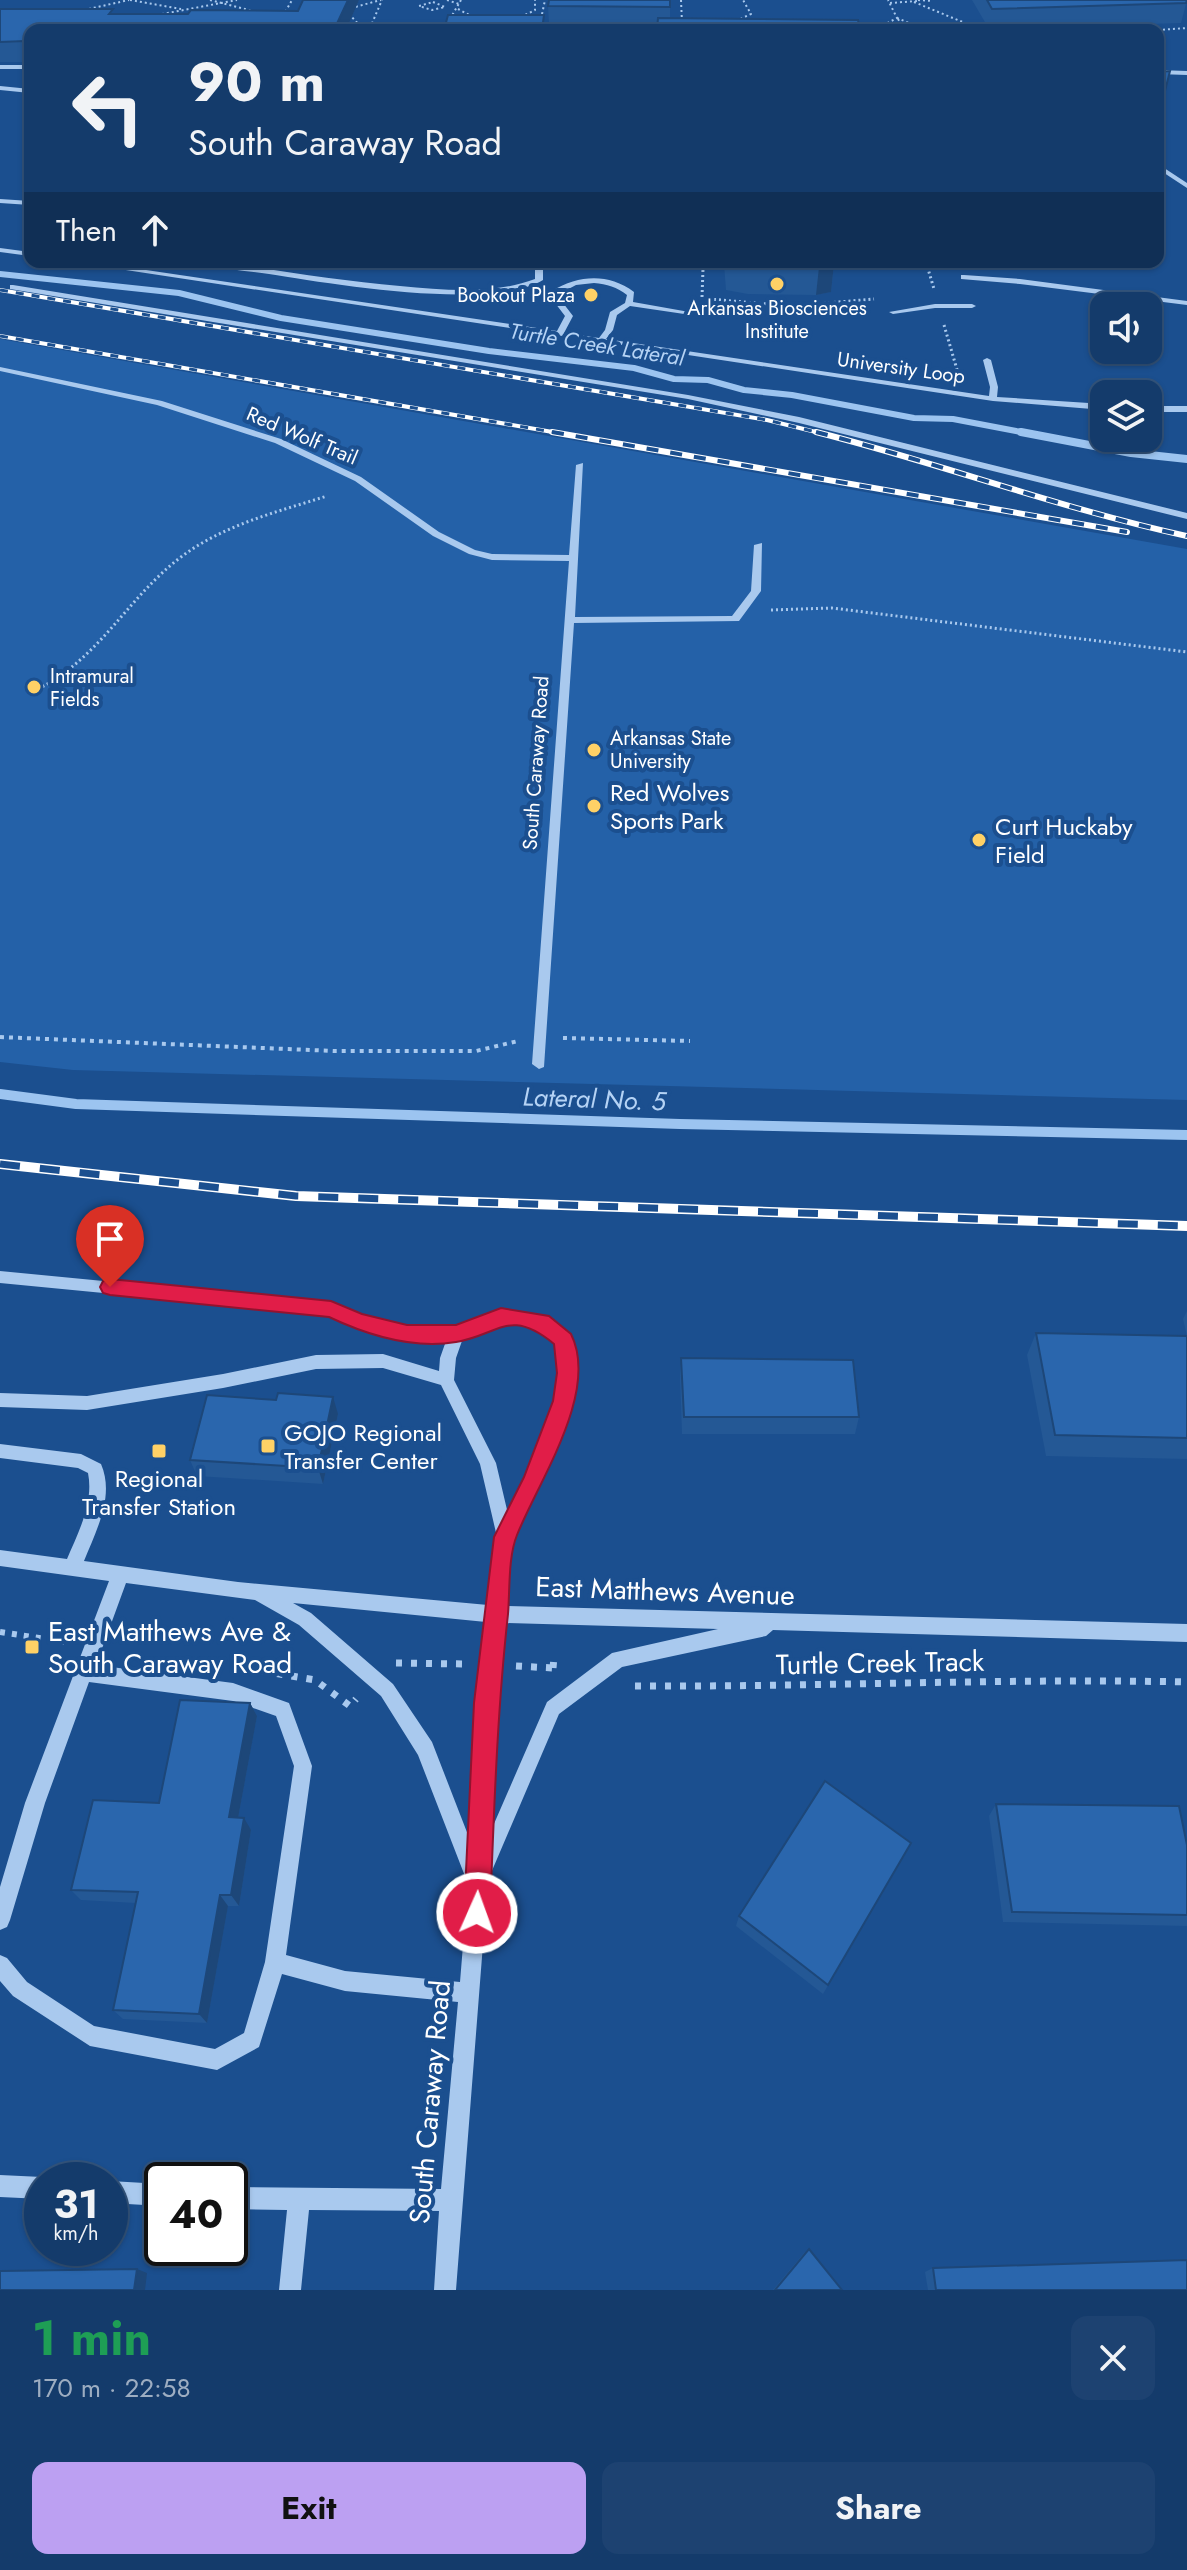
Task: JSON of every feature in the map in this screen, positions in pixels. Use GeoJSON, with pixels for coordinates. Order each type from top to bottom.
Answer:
{"type":"FeatureCollection","features":[{"type":"Feature","properties":{"kind":"street"},"geometry":{"type":"LineString","coordinates":[[0,67],[24,67]]}},
{"type":"Feature","properties":{"kind":"street"},"geometry":{"type":"LineString","coordinates":[[1164,72],[1187,73]]}},
{"type":"Feature","properties":{"kind":"street"},"geometry":{"type":"LineString","coordinates":[[0,88],[24,90]]}},
{"type":"Feature","properties":{"kind":"street"},"geometry":{"type":"LineString","coordinates":[[1164,170],[1187,186]]}},
{"type":"Feature","properties":{"kind":"street"},"geometry":{"type":"LineString","coordinates":[[0,201],[24,203]]}},
{"type":"Feature","properties":{"kind":"street"},"geometry":{"type":"LineString","coordinates":[[0,250],[24,253]]}},
{"type":"Feature","properties":{"kind":"street","name":"University Loop"},"geometry":{"type":"LineString","coordinates":[[117,268],[993,399],[1090,406]]}},
{"type":"Feature","properties":{"kind":"street"},"geometry":{"type":"LineString","coordinates":[[248,268],[400,290],[488,290],[531,286],[539,280],[539,268]]}},
{"type":"Feature","properties":{"kind":"street"},"geometry":{"type":"LineString","coordinates":[[964,277],[1051,283],[1124,297],[1187,303]]}},
{"type":"Feature","properties":{"kind":"street"},"geometry":{"type":"LineString","coordinates":[[559,335],[569,316],[555,293],[565,286],[581,282],[610,282],[623,286],[631,294],[629,304]]}},
{"type":"Feature","properties":{"kind":"street"},"geometry":{"type":"LineString","coordinates":[[13,287],[688,397],[799,420],[1187,516]]}},
{"type":"Feature","properties":{"kind":"street"},"geometry":{"type":"LineString","coordinates":[[600,341],[609,330],[613,314],[629,304],[691,313]]}},
{"type":"Feature","properties":{"kind":"street"},"geometry":{"type":"LineString","coordinates":[[893,312],[935,306],[972,306]]}},
{"type":"Feature","properties":{"kind":"street"},"geometry":{"type":"LineString","coordinates":[[987,360],[994,387],[993,399]]}},
{"type":"Feature","properties":{"kind":"street","name":"Red Wolf Trail"},"geometry":{"type":"LineString","coordinates":[[0,369],[159,403],[278,441],[358,479],[436,534],[472,552],[492,557],[574,558]]}},
{"type":"Feature","properties":{"kind":"street"},"geometry":{"type":"LineString","coordinates":[[1162,409],[1187,409]]}},
{"type":"Feature","properties":{"kind":"street","name":"South Caraway Road"},"geometry":{"type":"LineString","coordinates":[[539,1064],[580,465]]}},
{"type":"Feature","properties":{"kind":"street"},"geometry":{"type":"LineString","coordinates":[[570,620],[735,619],[756,591],[759,545]]}},
{"type":"Feature","properties":{"kind":"street"},"geometry":{"type":"LineString","coordinates":[[0,1277],[331,1309],[358,1321],[407,1333],[457,1333],[448,1358],[446,1380],[383,1361],[316,1362],[87,1403],[0,1400]]}},
{"type":"Feature","properties":{"kind":"street","name":"South Caraway Road"},"geometry":{"type":"LineString","coordinates":[[445,2290],[478,1884],[486,1703],[505,1537],[534,1480],[564,1401],[567,1373],[564,1340],[542,1322],[501,1316],[457,1333]]}},
{"type":"Feature","properties":{"kind":"street","name":"South Caraway Road"},"geometry":{"type":"LineString","coordinates":[[446,1380],[488,1463],[505,1537]]}},
{"type":"Feature","properties":{"kind":"street"},"geometry":{"type":"LineString","coordinates":[[0,1451],[81,1461],[95,1469],[99,1481],[96,1498],[72,1569]]}},
{"type":"Feature","properties":{"kind":"street","name":"East Matthews Avenue"},"geometry":{"type":"LineString","coordinates":[[0,1558],[238,1590],[495,1614],[1187,1633]]}},
{"type":"Feature","properties":{"kind":"street"},"geometry":{"type":"LineString","coordinates":[[0,1920],[35,1803],[120,1575]]}},
{"type":"Feature","properties":{"kind":"street"},"geometry":{"type":"LineString","coordinates":[[238,1590],[271,1599],[305,1619],[387,1690],[425,1749],[478,1884]]}},
{"type":"Feature","properties":{"kind":"street"},"geometry":{"type":"LineString","coordinates":[[478,1884],[553,1708],[618,1659],[789,1622]]}},
{"type":"Feature","properties":{"kind":"street"},"geometry":{"type":"LineString","coordinates":[[0,1965],[20,1989],[90,2036],[217,2060],[252,2040],[275,1962],[303,1766],[283,1709],[233,1692],[84,1672]]}},
{"type":"Feature","properties":{"kind":"street"},"geometry":{"type":"LineString","coordinates":[[275,1962],[345,1981],[469,1993]]}},
{"type":"Feature","properties":{"kind":"street"},"geometry":{"type":"LineString","coordinates":[[0,2186],[24,2187]]}},
{"type":"Feature","properties":{"kind":"street"},"geometry":{"type":"LineString","coordinates":[[248,2199],[451,2200]]}},
{"type":"Feature","properties":{"kind":"street"},"geometry":{"type":"LineString","coordinates":[[290,2290],[299,2201]]}},
{"type":"Feature","properties":{"kind":"path"},"geometry":{"type":"LineString","coordinates":[[73,13],[129,0],[184,10],[216,11],[221,3]]}},
{"type":"Feature","properties":{"kind":"path"},"geometry":{"type":"LineString","coordinates":[[184,10],[191,0]]}},
{"type":"Feature","properties":{"kind":"path"},"geometry":{"type":"LineString","coordinates":[[210,0],[268,15]]}},
{"type":"Feature","properties":{"kind":"path"},"geometry":{"type":"LineString","coordinates":[[156,15],[237,0]]}},
{"type":"Feature","properties":{"kind":"path"},"geometry":{"type":"LineString","coordinates":[[292,0],[282,18],[292,19]]}},
{"type":"Feature","properties":{"kind":"path"},"geometry":{"type":"LineString","coordinates":[[358,24],[345,10],[381,0]]}},
{"type":"Feature","properties":{"kind":"path"},"geometry":{"type":"LineString","coordinates":[[371,24],[381,0]]}},
{"type":"Feature","properties":{"kind":"path"},"geometry":{"type":"LineString","coordinates":[[447,0],[477,19]]}},
{"type":"Feature","properties":{"kind":"path"},"geometry":{"type":"LineString","coordinates":[[515,18],[535,10],[535,0]]}},
{"type":"Feature","properties":{"kind":"path"},"geometry":{"type":"LineString","coordinates":[[536,24],[540,21],[545,0]]}},
{"type":"Feature","properties":{"kind":"path"},"geometry":{"type":"LineString","coordinates":[[680,24],[683,23],[681,0]]}},
{"type":"Feature","properties":{"kind":"path"},"geometry":{"type":"LineString","coordinates":[[743,0],[751,14],[757,16]]}},
{"type":"Feature","properties":{"kind":"path"},"geometry":{"type":"LineString","coordinates":[[445,6],[434,1],[419,6],[432,10],[459,5]]}},
{"type":"Feature","properties":{"kind":"path"},"geometry":{"type":"LineString","coordinates":[[901,24],[889,1],[932,1]]}},
{"type":"Feature","properties":{"kind":"path"},"geometry":{"type":"LineString","coordinates":[[916,1],[968,24]]}},
{"type":"Feature","properties":{"kind":"path"},"geometry":{"type":"LineString","coordinates":[[447,24],[459,5]]}},
{"type":"Feature","properties":{"kind":"path"},"geometry":{"type":"LineString","coordinates":[[228,11],[254,11]]}},
{"type":"Feature","properties":{"kind":"path"},"geometry":{"type":"LineString","coordinates":[[730,24],[751,14]]}},
{"type":"Feature","properties":{"kind":"path"},"geometry":{"type":"LineString","coordinates":[[886,24],[897,18]]}},
{"type":"Feature","properties":{"kind":"path"},"geometry":{"type":"LineString","coordinates":[[897,18],[912,24]]}},
{"type":"Feature","properties":{"kind":"path"},"geometry":{"type":"LineString","coordinates":[[540,21],[548,24]]}},
{"type":"Feature","properties":{"kind":"path"},"geometry":{"type":"LineString","coordinates":[[1165,24],[1169,29]]}},
{"type":"Feature","properties":{"kind":"path"},"geometry":{"type":"LineString","coordinates":[[1164,29],[1187,28]]}},
{"type":"Feature","properties":{"kind":"path"},"geometry":{"type":"LineString","coordinates":[[928,268],[931,281]]}},
{"type":"Feature","properties":{"kind":"path"},"geometry":{"type":"LineString","coordinates":[[702,298],[703,269]]}},
{"type":"Feature","properties":{"kind":"path"},"geometry":{"type":"LineString","coordinates":[[693,296],[771,306],[849,304],[878,299]]}},
{"type":"Feature","properties":{"kind":"path"},"geometry":{"type":"LineString","coordinates":[[941,312],[959,378]]}},
{"type":"Feature","properties":{"kind":"path"},"geometry":{"type":"LineString","coordinates":[[38,689],[73,671],[179,558],[217,533],[327,496]]}},
{"type":"Feature","properties":{"kind":"path"},"geometry":{"type":"LineString","coordinates":[[735,619],[774,609],[832,608],[1187,652]]}},
{"type":"Feature","properties":{"kind":"path"},"geometry":{"type":"LineString","coordinates":[[0,1037],[163,1046],[476,1051],[541,1036],[690,1041]]}},
{"type":"Feature","properties":{"kind":"path"},"geometry":{"type":"LineString","coordinates":[[416,1662],[417,1653]]}},
{"type":"Feature","properties":{"kind":"path"},"geometry":{"type":"LineString","coordinates":[[543,1668],[555,1671],[554,1657]]}},
{"type":"Feature","properties":{"kind":"path"},"geometry":{"type":"LineString","coordinates":[[393,1664],[435,1663]]}},
{"type":"Feature","properties":{"kind":"path","name":"Turtle Creek Track"},"geometry":{"type":"LineString","coordinates":[[631,1686],[816,1687],[1082,1680],[1187,1682]]}},
{"type":"Feature","properties":{"kind":"shaded area","name":"Red Wolves Sports Park"},"geometry":{"type":"Polygon","coordinates":[[[0,339],[1187,549],[1187,1100],[73,1070],[0,1062],[0,339]]]}},
{"type":"Feature","properties":{"kind":"building"},"geometry":{"type":"Polygon","coordinates":[[[303,0],[348,0],[337,24],[24,24],[24,41],[0,42],[0,9],[113,9],[109,14],[188,14],[191,10],[298,11],[303,0]]]}},
{"type":"Feature","properties":{"kind":"building"},"geometry":{"type":"Polygon","coordinates":[[[549,0],[670,0],[670,7],[548,6],[549,0]]]}},
{"type":"Feature","properties":{"kind":"building"},"geometry":{"type":"Polygon","coordinates":[[[987,0],[1187,0],[1186,3],[992,9],[987,0]]]}},
{"type":"Feature","properties":{"kind":"building"},"geometry":{"type":"Polygon","coordinates":[[[448,15],[544,15],[543,24],[446,24],[448,15]]]}},
{"type":"Feature","properties":{"kind":"building"},"geometry":{"type":"Polygon","coordinates":[[[658,18],[858,20],[859,24],[658,24],[658,18]]]}},
{"type":"Feature","properties":{"kind":"building"},"geometry":{"type":"Polygon","coordinates":[[[1170,71],[1164,95],[1164,72],[1170,71]]]}},
{"type":"Feature","properties":{"kind":"building"},"geometry":{"type":"Polygon","coordinates":[[[1036,1333],[1187,1336],[1187,1438],[1055,1435],[1036,1333]]]}},
{"type":"Feature","properties":{"kind":"building"},"geometry":{"type":"Polygon","coordinates":[[[681,1358],[853,1360],[859,1417],[684,1417],[681,1358]]]}},
{"type":"Feature","properties":{"kind":"building","name":"GOJO Regional Transfer Center"},"geometry":{"type":"Polygon","coordinates":[[[278,1393],[333,1397],[318,1468],[190,1460],[207,1395],[276,1400],[278,1393]]]}},
{"type":"Feature","properties":{"kind":"building"},"geometry":{"type":"Polygon","coordinates":[[[180,1700],[250,1703],[229,1817],[244,1818],[231,1895],[220,1895],[199,2014],[113,2010],[138,1892],[71,1890],[93,1800],[159,1803],[180,1700]]]}},
{"type":"Feature","properties":{"kind":"building"},"geometry":{"type":"Polygon","coordinates":[[[825,1781],[911,1843],[828,1985],[739,1916],[825,1781]]]}},
{"type":"Feature","properties":{"kind":"building"},"geometry":{"type":"Polygon","coordinates":[[[996,1804],[1179,1806],[1187,1845],[1187,1915],[1012,1912],[996,1804]]]}},
{"type":"Feature","properties":{"kind":"building"},"geometry":{"type":"Polygon","coordinates":[[[809,2249],[842,2290],[775,2290],[809,2249]]]}},
{"type":"Feature","properties":{"kind":"building"},"geometry":{"type":"Polygon","coordinates":[[[1187,2260],[1187,2290],[936,2290],[933,2268],[1187,2260]]]}},
{"type":"Feature","properties":{"kind":"building"},"geometry":{"type":"Polygon","coordinates":[[[137,2269],[134,2290],[0,2290],[0,2271],[137,2269]]]}},
{"type":"Feature","properties":{"kind":"waterway","name":"Turtle Creek Lateral"},"geometry":{"type":"LineString","coordinates":[[0,274],[179,293],[281,318],[489,351],[634,368],[674,379],[708,380],[744,390],[792,395],[914,418],[953,419],[1032,434]]}},
{"type":"Feature","properties":{"kind":"waterway","name":"Turtle Creek Lateral"},"geometry":{"type":"LineString","coordinates":[[1021,432],[1131,453],[1187,459]]}},
{"type":"Feature","properties":{"kind":"waterway","name":"Lateral No. 5"},"geometry":{"type":"LineString","coordinates":[[0,1094],[76,1104],[680,1124],[1187,1135]]}},
{"type":"Feature","properties":{"kind":"railway"},"geometry":{"type":"LineString","coordinates":[[0,290],[767,420],[817,432]]}},
{"type":"Feature","properties":{"kind":"railway"},"geometry":{"type":"LineString","coordinates":[[0,336],[564,434]]}},
{"type":"Feature","properties":{"kind":"railway"},"geometry":{"type":"LineString","coordinates":[[552,432],[1127,532]]}},
{"type":"Feature","properties":{"kind":"railway"},"geometry":{"type":"LineString","coordinates":[[817,432],[824,434]]}},
{"type":"Feature","properties":{"kind":"railway"},"geometry":{"type":"LineString","coordinates":[[817,432],[1093,513],[1187,536]]}},
{"type":"Feature","properties":{"kind":"railway"},"geometry":{"type":"LineString","coordinates":[[0,1164],[296,1196],[1187,1226]]}},
{"type":"Feature","properties":{"kind":"place","name":"Arkansas Biosciences Institute"},"geometry":{"type":"Point","coordinates":[777,284]}},
{"type":"Feature","properties":{"kind":"place","name":"Bookout Plaza"},"geometry":{"type":"Point","coordinates":[591,295]}},
{"type":"Feature","properties":{"kind":"place","name":"Intramural Fields"},"geometry":{"type":"Point","coordinates":[34,687]}},
{"type":"Feature","properties":{"kind":"place","name":"Arkansas State University"},"geometry":{"type":"Point","coordinates":[594,750]}},
{"type":"Feature","properties":{"kind":"place","name":"Red Wolves Sports Park"},"geometry":{"type":"Point","coordinates":[594,806]}},
{"type":"Feature","properties":{"kind":"place","name":"Curt Huckaby Field"},"geometry":{"type":"Point","coordinates":[979,840]}},
{"type":"Feature","properties":{"kind":"place","name":"GOJO Regional Transfer Center"},"geometry":{"type":"Point","coordinates":[268,1446]}},
{"type":"Feature","properties":{"kind":"place","name":"Regional Transfer Station"},"geometry":{"type":"Point","coordinates":[159,1451]}},
{"type":"Feature","properties":{"kind":"place","name":"East Matthews Ave & South Caraway Road"},"geometry":{"type":"Point","coordinates":[32,1647]}},
{"type":"Feature","properties":{"kind":"route"},"geometry":{"type":"LineString","coordinates":[[110,1287],[331,1309],[358,1321],[407,1333],[457,1333],[501,1316],[542,1322],[564,1340],[567,1373],[564,1401],[534,1480],[505,1537],[486,1703],[477,1913]]}}]}
